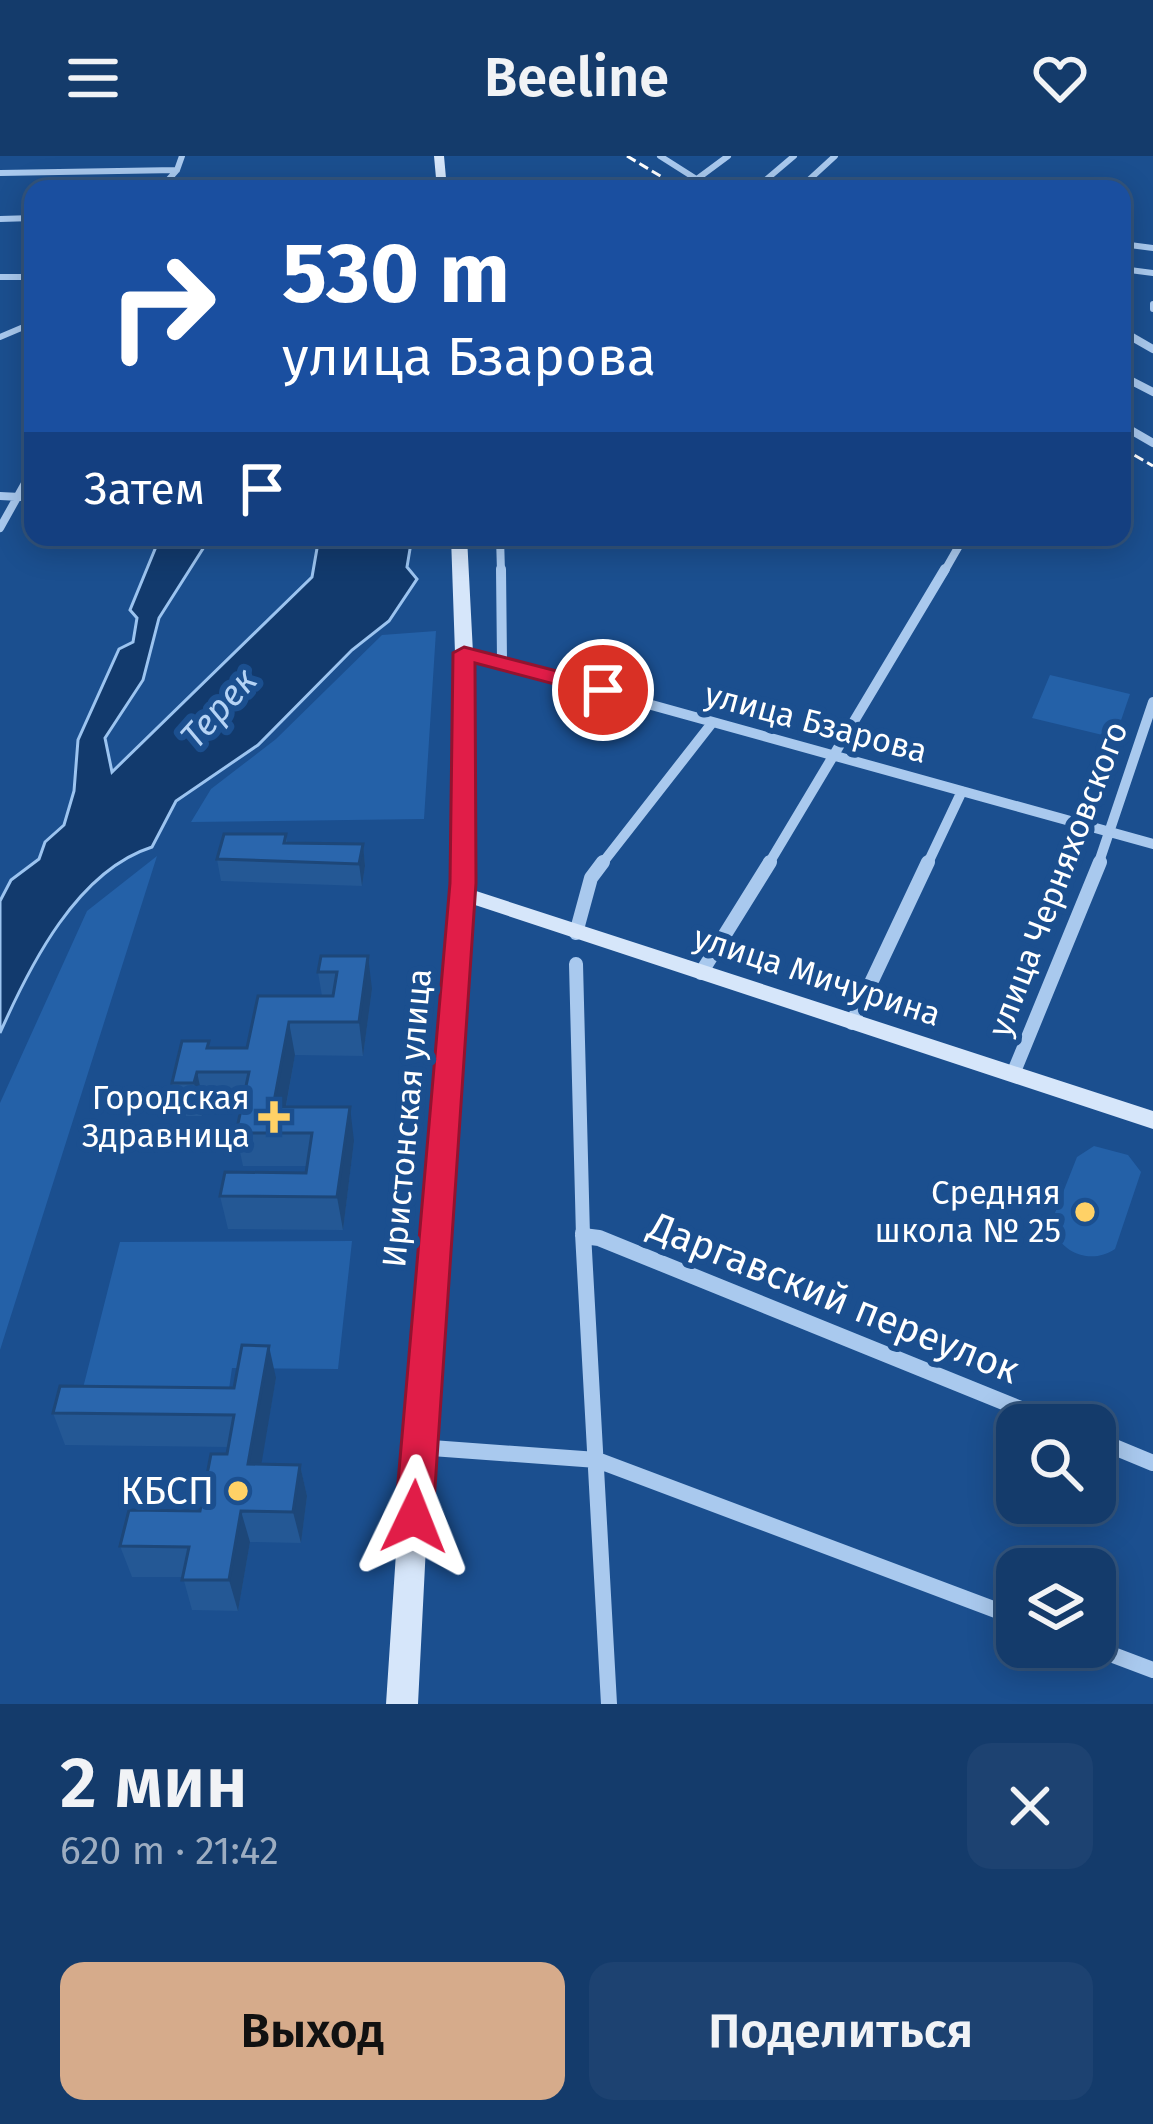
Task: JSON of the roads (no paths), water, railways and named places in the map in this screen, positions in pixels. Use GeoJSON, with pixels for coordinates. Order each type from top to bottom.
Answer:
{"type":"FeatureCollection","features":[{"type":"Feature","properties":{"kind":"main road","name":"Иристонская улица"},"geometry":{"type":"LineString","coordinates":[[402,1704],[417,1447],[461,893],[464,653],[459,546]]}},
{"type":"Feature","properties":{"kind":"main road","name":"улица Мичурина"},"geometry":{"type":"LineString","coordinates":[[461,893],[1153,1120]]}},
{"type":"Feature","properties":{"kind":"street"},"geometry":{"type":"LineString","coordinates":[[168,180],[182,156]]}},
{"type":"Feature","properties":{"kind":"street"},"geometry":{"type":"LineString","coordinates":[[660,156],[697,179],[728,156]]}},
{"type":"Feature","properties":{"kind":"street"},"geometry":{"type":"LineString","coordinates":[[765,180],[794,156]]}},
{"type":"Feature","properties":{"kind":"street"},"geometry":{"type":"LineString","coordinates":[[809,180],[835,156]]}},
{"type":"Feature","properties":{"kind":"street"},"geometry":{"type":"LineString","coordinates":[[0,173],[177,170]]}},
{"type":"Feature","properties":{"kind":"street"},"geometry":{"type":"LineString","coordinates":[[0,528],[24,488]]}},
{"type":"Feature","properties":{"kind":"street"},"geometry":{"type":"LineString","coordinates":[[0,496],[20,497]]}},
{"type":"Feature","properties":{"kind":"street"},"geometry":{"type":"LineString","coordinates":[[500,546],[502,660]]}},
{"type":"Feature","properties":{"kind":"street"},"geometry":{"type":"LineString","coordinates":[[701,973],[836,757],[959,546]]}},
{"type":"Feature","properties":{"kind":"street","name":"улица Бзарова"},"geometry":{"type":"LineString","coordinates":[[464,653],[1153,844]]}},
{"type":"Feature","properties":{"kind":"street","name":"улица Черняховского"},"geometry":{"type":"LineString","coordinates":[[1013,1074],[1110,832],[1153,702]]}},
{"type":"Feature","properties":{"kind":"street"},"geometry":{"type":"LineString","coordinates":[[576,933],[591,878],[712,723]]}},
{"type":"Feature","properties":{"kind":"street"},"geometry":{"type":"LineString","coordinates":[[852,1023],[962,791]]}},
{"type":"Feature","properties":{"kind":"street"},"geometry":{"type":"LineString","coordinates":[[576,964],[583,1236],[609,1704]]}},
{"type":"Feature","properties":{"kind":"street","name":"Даргавский переулок"},"geometry":{"type":"LineString","coordinates":[[583,1236],[599,1238],[1008,1404]]}},
{"type":"Feature","properties":{"kind":"street"},"geometry":{"type":"LineString","coordinates":[[417,1447],[597,1460],[996,1610]]}},
{"type":"Feature","properties":{"kind":"street"},"geometry":{"type":"LineString","coordinates":[[1116,1448],[1153,1463]]}},
{"type":"Feature","properties":{"kind":"street"},"geometry":{"type":"LineString","coordinates":[[1116,1656],[1153,1670]]}},
{"type":"Feature","properties":{"kind":"water","name":"Терек"},"geometry":{"type":"Polygon","coordinates":[[[156,546],[203,546],[159,618],[143,680],[105,738],[112,772],[312,577],[317,546],[410,546],[407,567],[417,579],[389,621],[352,650],[258,745],[176,801],[152,847],[125,859],[79,898],[42,951],[0,1033],[0,901],[11,880],[39,859],[45,842],[64,825],[74,791],[78,740],[119,649],[133,642],[137,618],[130,610],[156,546]]]}},
{"type":"Feature","properties":{"kind":"railway"},"geometry":{"type":"LineString","coordinates":[[627,156],[667,180]]}},
{"type":"Feature","properties":{"kind":"railway"},"geometry":{"type":"LineString","coordinates":[[1131,453],[1153,466]]}},
{"type":"Feature","properties":{"kind":"place","name":"Городская Здравница"},"geometry":{"type":"Point","coordinates":[274,1117]}},
{"type":"Feature","properties":{"kind":"place","name":"Средняя школа № 25"},"geometry":{"type":"Point","coordinates":[1085,1212]}},
{"type":"Feature","properties":{"kind":"place","name":"КБСП"},"geometry":{"type":"Point","coordinates":[238,1491]}}]}
